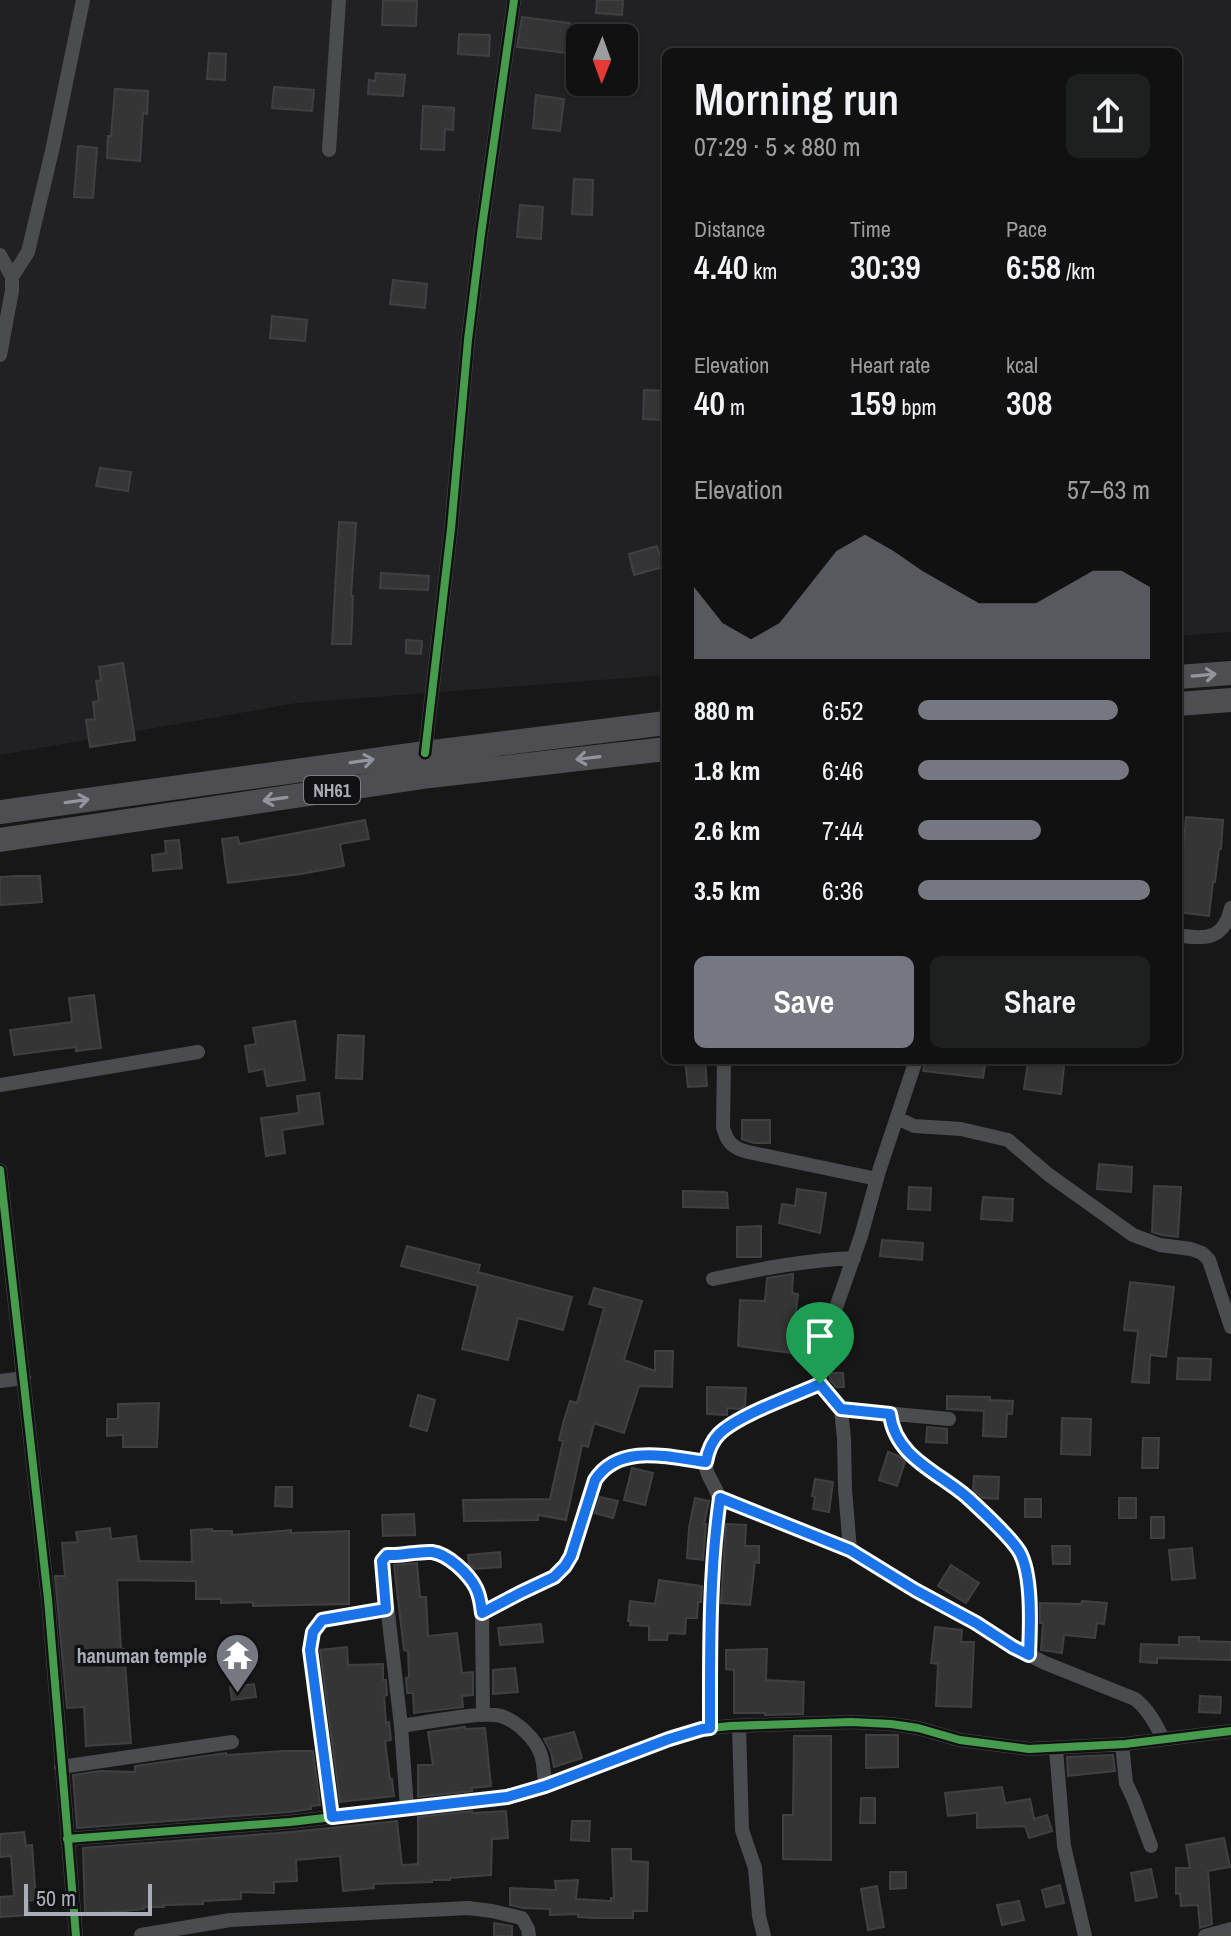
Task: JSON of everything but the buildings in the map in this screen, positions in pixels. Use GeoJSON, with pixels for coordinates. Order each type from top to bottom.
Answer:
{"type":"FeatureCollection","features":[{"type":"Feature","properties":{"kind":"highway"},"geometry":{"type":"LineString","coordinates":[[1182,677],[1231,673]]}},
{"type":"Feature","properties":{"kind":"highway"},"geometry":{"type":"LineString","coordinates":[[1182,704],[1231,700]]}},
{"type":"Feature","properties":{"kind":"highway","name":"NH61"},"geometry":{"type":"LineString","coordinates":[[0,812],[662,723]]}},
{"type":"Feature","properties":{"kind":"highway","name":"NH61"},"geometry":{"type":"LineString","coordinates":[[0,840],[430,776],[662,749]]}},
{"type":"Feature","properties":{"kind":"street"},"geometry":{"type":"LineString","coordinates":[[0,355],[10,307],[12,277],[28,252],[83,0]]}},
{"type":"Feature","properties":{"kind":"street"},"geometry":{"type":"LineString","coordinates":[[329,150],[339,0]]}},
{"type":"Feature","properties":{"kind":"street"},"geometry":{"type":"LineString","coordinates":[[425,753],[451,529],[468,340],[514,0]]}},
{"type":"Feature","properties":{"kind":"street"},"geometry":{"type":"LineString","coordinates":[[0,255],[12,277]]}},
{"type":"Feature","properties":{"kind":"street"},"geometry":{"type":"LineString","coordinates":[[1182,936],[1206,937],[1218,933],[1227,922],[1231,908]]}},
{"type":"Feature","properties":{"kind":"street"},"geometry":{"type":"LineString","coordinates":[[0,1085],[198,1052]]}},
{"type":"Feature","properties":{"kind":"street"},"geometry":{"type":"LineString","coordinates":[[724,1064],[723,1127],[731,1145],[748,1152],[877,1179]]}},
{"type":"Feature","properties":{"kind":"street"},"geometry":{"type":"LineString","coordinates":[[850,1550],[841,1409],[820,1384],[820,1367],[831,1322],[915,1064]]}},
{"type":"Feature","properties":{"kind":"street"},"geometry":{"type":"LineString","coordinates":[[897,1118],[914,1126],[961,1129],[1008,1140],[1049,1175],[1133,1235],[1160,1245],[1202,1253],[1209,1260],[1231,1327]]}},
{"type":"Feature","properties":{"kind":"street"},"geometry":{"type":"LineString","coordinates":[[1,1179],[48,1599],[76,1936]]}},
{"type":"Feature","properties":{"kind":"street"},"geometry":{"type":"LineString","coordinates":[[713,1279],[779,1265],[854,1258]]}},
{"type":"Feature","properties":{"kind":"street"},"geometry":{"type":"LineString","coordinates":[[0,1381],[24,1378]]}},
{"type":"Feature","properties":{"kind":"street"},"geometry":{"type":"LineString","coordinates":[[710,1728],[710,1641],[715,1531],[720,1498],[709,1477],[706,1462],[711,1443],[737,1421],[820,1384]]}},
{"type":"Feature","properties":{"kind":"street"},"geometry":{"type":"LineString","coordinates":[[841,1409],[949,1419]]}},
{"type":"Feature","properties":{"kind":"street"},"geometry":{"type":"LineString","coordinates":[[890,1414],[897,1438],[916,1461],[967,1497],[1019,1552],[1028,1585],[1029,1655]]}},
{"type":"Feature","properties":{"kind":"street"},"geometry":{"type":"LineString","coordinates":[[482,1613],[554,1577],[565,1566],[595,1480],[601,1471],[632,1455],[648,1454],[706,1462]]}},
{"type":"Feature","properties":{"kind":"street"},"geometry":{"type":"LineString","coordinates":[[720,1498],[850,1550],[1013,1647],[1135,1699],[1156,1724],[1163,1739]]}},
{"type":"Feature","properties":{"kind":"street"},"geometry":{"type":"LineString","coordinates":[[407,1808],[382,1561],[387,1555],[436,1552],[459,1568],[474,1585],[482,1613],[483,1715]]}},
{"type":"Feature","properties":{"kind":"street"},"geometry":{"type":"LineString","coordinates":[[332,1817],[310,1639],[322,1620],[386,1609]]}},
{"type":"Feature","properties":{"kind":"street"},"geometry":{"type":"LineString","coordinates":[[401,1726],[483,1715],[502,1716],[522,1729],[535,1743],[545,1786]]}},
{"type":"Feature","properties":{"kind":"street"},"geometry":{"type":"LineString","coordinates":[[67,1839],[290,1822],[507,1797],[545,1786],[669,1739],[710,1728],[851,1722],[891,1724],[960,1740],[1029,1749],[1122,1744],[1231,1731]]}},
{"type":"Feature","properties":{"kind":"street"},"geometry":{"type":"LineString","coordinates":[[739,1726],[742,1830],[755,1868],[764,1936]]}},
{"type":"Feature","properties":{"kind":"street"},"geometry":{"type":"LineString","coordinates":[[61,1767],[232,1742]]}},
{"type":"Feature","properties":{"kind":"street"},"geometry":{"type":"LineString","coordinates":[[1122,1744],[1126,1783],[1151,1846]]}},
{"type":"Feature","properties":{"kind":"street"},"geometry":{"type":"LineString","coordinates":[[1056,1749],[1064,1846],[1085,1936]]}},
{"type":"Feature","properties":{"kind":"street"},"geometry":{"type":"LineString","coordinates":[[135,1936],[230,1920],[468,1908],[522,1918],[529,1936]]}},
{"type":"Feature","properties":{"kind":"street"},"geometry":{"type":"LineString","coordinates":[[230,1920],[233,1936]]}},
{"type":"Feature","properties":{"kind":"street"},"geometry":{"type":"LineString","coordinates":[[1205,1936],[1231,1929]]}},
{"type":"Feature","properties":{"kind":"shaded area"},"geometry":{"type":"Polygon","coordinates":[[[0,0],[1231,0],[1231,632],[1182,636],[1182,48],[662,48],[662,675],[297,703],[0,755],[0,0]]]}},
{"type":"Feature","properties":{"kind":"cycle path"},"geometry":{"type":"LineString","coordinates":[[425,753],[451,529],[468,340],[514,0]]}},
{"type":"Feature","properties":{"kind":"cycle path"},"geometry":{"type":"LineString","coordinates":[[0,1170],[48,1599],[76,1936]]}},
{"type":"Feature","properties":{"kind":"cycle path"},"geometry":{"type":"LineString","coordinates":[[67,1839],[290,1822],[507,1797],[545,1786],[669,1739],[702,1729],[730,1726],[851,1722],[891,1724],[960,1740],[1029,1749],[1125,1744],[1231,1731]]}},
{"type":"Feature","properties":{"kind":"place","name":"hanuman temple"},"geometry":{"type":"Point","coordinates":[238,1694]}},
{"type":"Feature","properties":{"kind":"route"},"geometry":{"type":"LineString","coordinates":[[820,1384],[841,1409],[890,1414],[897,1438],[916,1461],[967,1497],[1019,1552],[1028,1585],[1029,1655],[850,1550],[720,1498],[715,1531],[710,1641],[710,1728],[669,1739],[545,1786],[507,1797],[332,1817],[310,1639],[322,1620],[386,1609],[382,1561],[387,1555],[436,1552],[445,1557],[474,1585],[482,1613],[554,1577],[565,1566],[595,1480],[601,1471],[632,1455],[648,1454],[706,1462],[711,1443],[737,1421],[820,1384]]}}]}
